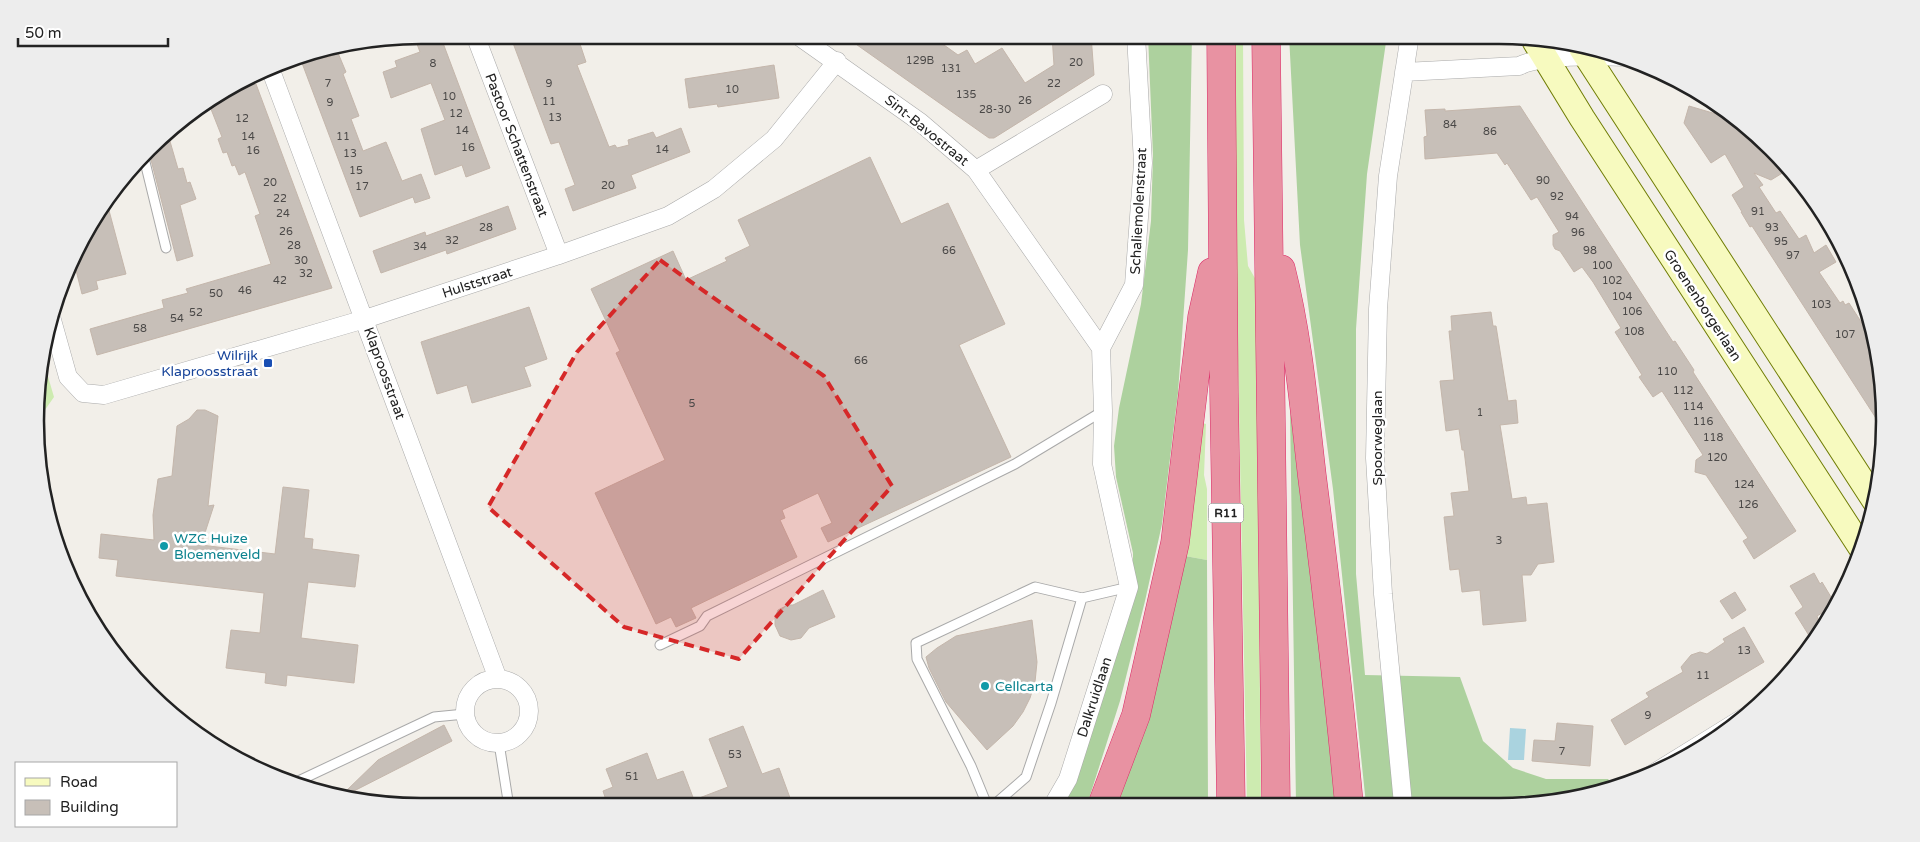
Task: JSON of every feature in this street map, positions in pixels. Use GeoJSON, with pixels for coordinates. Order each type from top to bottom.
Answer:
{"type":"FeatureCollection","features":[{"type":"Feature","properties":{"kind":"highway","name":"R11"},"geometry":{"type":"LineString","coordinates":[[1221,44],[1231,798]]}},
{"type":"Feature","properties":{"kind":"highway"},"geometry":{"type":"LineString","coordinates":[[1266,44],[1276,798]]}},
{"type":"Feature","properties":{"kind":"highway"},"geometry":{"type":"LineString","coordinates":[[1105,798],[1136,715],[1175,543],[1202,317],[1223,221]]}},
{"type":"Feature","properties":{"kind":"highway"},"geometry":{"type":"LineString","coordinates":[[1268,222],[1286,289],[1300,372],[1338,678],[1348,798]]}},
{"type":"Feature","properties":{"kind":"street","name":"Pastoor Schattenstraat"},"geometry":{"type":"LineString","coordinates":[[479,44],[559,255]]}},
{"type":"Feature","properties":{"kind":"street","name":"Sint-Bavostraat"},"geometry":{"type":"LineString","coordinates":[[810,44],[920,122],[976,170],[1101,348]]}},
{"type":"Feature","properties":{"kind":"street","name":"Schaliemolenstraat"},"geometry":{"type":"LineString","coordinates":[[1129,587],[1102,464],[1101,348],[1134,285],[1143,164],[1136,44]]}},
{"type":"Feature","properties":{"kind":"street","name":"Spoorweglaan"},"geometry":{"type":"LineString","coordinates":[[1402,798],[1384,604],[1375,458],[1378,309],[1388,176],[1409,44]]}},
{"type":"Feature","properties":{"kind":"street"},"geometry":{"type":"LineString","coordinates":[[1404,72],[1519,66],[1541,50],[1580,53]]}},
{"type":"Feature","properties":{"kind":"street","name":"Groenenborgerlaan"},"geometry":{"type":"LineString","coordinates":[[1541,50],[1582,118],[1856,540]]}},
{"type":"Feature","properties":{"kind":"street"},"geometry":{"type":"LineString","coordinates":[[1585,54],[1869,492]]}},
{"type":"Feature","properties":{"kind":"street","name":"Hulststraat"},"geometry":{"type":"LineString","coordinates":[[55,331],[68,377],[83,392],[104,395],[365,319],[559,255],[668,216],[714,189],[774,139],[836,62]]}},
{"type":"Feature","properties":{"kind":"street","name":"Klaproosstraat"},"geometry":{"type":"LineString","coordinates":[[272,74],[498,679]]}},
{"type":"Feature","properties":{"kind":"street"},"geometry":{"type":"LineString","coordinates":[[976,170],[1103,94]]}},
{"type":"Feature","properties":{"kind":"street","name":"Dalkruidlaan"},"geometry":{"type":"LineString","coordinates":[[1057,798],[1068,778],[1129,587]]}},
{"type":"Feature","properties":{"kind":"street"},"geometry":{"type":"LineString","coordinates":[[498,679],[512,682],[518,687],[523,692],[529,706],[528,721],[521,733],[509,742],[494,744],[480,738],[470,728],[465,714],[467,700],[474,690],[485,682],[498,679]]}},
{"type":"Feature","properties":{"kind":"lane"},"geometry":{"type":"LineString","coordinates":[[145,163],[166,248]]}},
{"type":"Feature","properties":{"kind":"lane"},"geometry":{"type":"LineString","coordinates":[[660,645],[700,626],[707,616],[1015,464],[1103,411]]}},
{"type":"Feature","properties":{"kind":"lane"},"geometry":{"type":"LineString","coordinates":[[984,798],[971,766],[917,659],[916,643],[1035,587],[1082,598],[1129,587]]}},
{"type":"Feature","properties":{"kind":"lane"},"geometry":{"type":"LineString","coordinates":[[1002,798],[1026,777],[1051,704],[1082,598]]}},
{"type":"Feature","properties":{"kind":"lane"},"geometry":{"type":"LineString","coordinates":[[303,779],[434,717],[465,714]]}},
{"type":"Feature","properties":{"kind":"lane"},"geometry":{"type":"LineString","coordinates":[[499,743],[508,798]]}},
{"type":"Feature","properties":{"kind":"highlighted area"},"geometry":{"type":"Polygon","coordinates":[[[660,260],[824,376],[892,486],[739,659],[624,627],[488,507],[577,352],[660,260]]]}},
{"type":"Feature","properties":{"kind":"green space"},"geometry":{"type":"Polygon","coordinates":[[[1148,44],[1192,44],[1188,250],[1178,393],[1162,524],[1120,701],[1089,798],[1062,798],[1133,576],[1133,553],[1116,477],[1114,446],[1119,408],[1141,304],[1151,221],[1153,156],[1148,44]]]}},
{"type":"Feature","properties":{"kind":"green space"},"geometry":{"type":"Polygon","coordinates":[[[1234,44],[1243,44],[1244,220],[1248,266],[1256,280],[1261,798],[1247,798],[1236,262],[1234,44]]]}},
{"type":"Feature","properties":{"kind":"green space"},"geometry":{"type":"Polygon","coordinates":[[[1289,44],[1386,44],[1367,174],[1356,329],[1356,574],[1365,675],[1460,677],[1483,741],[1513,768],[1546,779],[1608,779],[1610,781],[1573,791],[1524,797],[1365,798],[1333,489],[1300,245],[1289,44]]]}},
{"type":"Feature","properties":{"kind":"green space"},"geometry":{"type":"Polygon","coordinates":[[[47,373],[54,397],[44,411],[47,373]]]}},
{"type":"Feature","properties":{"kind":"green space"},"geometry":{"type":"Polygon","coordinates":[[[1290,410],[1332,749],[1336,798],[1296,798],[1290,410]]]}},
{"type":"Feature","properties":{"kind":"green space"},"geometry":{"type":"Polygon","coordinates":[[[1202,423],[1206,424],[1204,475],[1207,489],[1207,560],[1185,556],[1202,423]]]}},
{"type":"Feature","properties":{"kind":"green space"},"geometry":{"type":"Polygon","coordinates":[[[1185,556],[1207,560],[1208,798],[1117,798],[1185,556]]]}},
{"type":"Feature","properties":{"kind":"water"},"geometry":{"type":"Polygon","coordinates":[[[1510,728],[1526,729],[1524,760],[1508,760],[1510,728]]]}},
{"type":"Feature","properties":{"kind":"building"},"geometry":{"type":"Polygon","coordinates":[[[417,44],[443,44],[490,168],[466,177],[462,165],[435,175],[421,129],[445,120],[431,83],[391,98],[383,72],[397,67],[395,61],[420,52],[417,44]]]}},
{"type":"Feature","properties":{"kind":"building"},"geometry":{"type":"Polygon","coordinates":[[[513,44],[580,44],[586,62],[577,65],[609,147],[615,145],[617,148],[629,145],[628,140],[653,132],[656,138],[681,128],[690,152],[631,175],[636,188],[573,211],[565,189],[575,185],[559,142],[551,144],[513,44]]]}},
{"type":"Feature","properties":{"kind":"building"},"geometry":{"type":"Polygon","coordinates":[[[856,44],[943,44],[958,55],[967,50],[975,64],[1002,48],[1025,83],[1054,65],[1053,44],[1092,44],[1094,75],[994,138],[989,138],[856,44]]]}},
{"type":"Feature","properties":{"kind":"building"},"geometry":{"type":"Polygon","coordinates":[[[338,53],[346,72],[343,74],[359,116],[351,119],[363,151],[386,142],[402,181],[421,174],[430,198],[415,203],[413,197],[360,217],[302,63],[326,56],[327,58],[338,53]]]}},
{"type":"Feature","properties":{"kind":"building"},"geometry":{"type":"Polygon","coordinates":[[[774,65],[779,98],[718,107],[717,104],[689,108],[685,79],[774,65]]]}},
{"type":"Feature","properties":{"kind":"building"},"geometry":{"type":"Polygon","coordinates":[[[255,82],[332,288],[97,355],[90,329],[164,308],[162,300],[188,293],[186,289],[271,264],[255,216],[260,214],[245,172],[239,175],[235,165],[232,166],[227,152],[223,153],[218,139],[222,137],[210,107],[255,82]]]}},
{"type":"Feature","properties":{"kind":"building"},"geometry":{"type":"Polygon","coordinates":[[[1520,106],[1673,342],[1675,341],[1694,370],[1693,372],[1796,531],[1754,559],[1743,541],[1748,538],[1706,475],[1695,472],[1696,460],[1703,455],[1662,391],[1653,397],[1639,377],[1642,375],[1615,332],[1621,328],[1593,282],[1582,267],[1574,272],[1560,251],[1555,249],[1553,235],[1559,232],[1537,197],[1531,200],[1507,163],[1505,165],[1497,153],[1425,159],[1424,137],[1427,136],[1425,110],[1445,109],[1445,111],[1520,106]]]}},
{"type":"Feature","properties":{"kind":"building"},"geometry":{"type":"Polygon","coordinates":[[[1689,106],[1720,115],[1748,137],[1783,172],[1771,180],[1754,173],[1763,185],[1759,187],[1776,213],[1780,211],[1799,239],[1806,235],[1814,253],[1826,245],[1836,262],[1819,272],[1840,303],[1843,301],[1845,305],[1849,303],[1864,326],[1873,372],[1876,418],[1752,226],[1750,227],[1741,212],[1732,195],[1744,187],[1725,154],[1711,163],[1684,123],[1689,106]]]}},
{"type":"Feature","properties":{"kind":"building"},"geometry":{"type":"Polygon","coordinates":[[[169,139],[178,169],[183,168],[187,183],[190,182],[196,199],[180,205],[193,256],[177,261],[150,158],[169,139]]]}},
{"type":"Feature","properties":{"kind":"building"},"geometry":{"type":"Polygon","coordinates":[[[870,157],[901,224],[948,203],[1005,324],[959,345],[1011,457],[828,542],[821,528],[832,523],[818,493],[782,510],[785,518],[780,520],[797,557],[691,608],[696,618],[676,627],[671,617],[656,624],[595,493],[665,460],[616,353],[620,351],[591,289],[673,251],[686,280],[727,261],[725,258],[750,246],[738,220],[870,157]]]}},
{"type":"Feature","properties":{"kind":"building"},"geometry":{"type":"Polygon","coordinates":[[[508,206],[516,229],[447,254],[446,250],[381,273],[373,251],[425,232],[426,236],[508,206]]]}},
{"type":"Feature","properties":{"kind":"building"},"geometry":{"type":"Polygon","coordinates":[[[109,209],[126,274],[96,281],[98,289],[82,294],[76,269],[94,232],[109,209]]]}},
{"type":"Feature","properties":{"kind":"building"},"geometry":{"type":"Polygon","coordinates":[[[529,307],[547,359],[524,367],[531,386],[472,403],[467,385],[437,394],[421,342],[529,307]]]}},
{"type":"Feature","properties":{"kind":"building"},"geometry":{"type":"Polygon","coordinates":[[[1491,312],[1493,326],[1496,326],[1508,401],[1516,400],[1518,423],[1500,425],[1512,499],[1526,497],[1527,505],[1547,503],[1554,562],[1538,564],[1531,575],[1522,575],[1526,621],[1483,625],[1480,590],[1462,592],[1459,569],[1450,570],[1444,517],[1454,516],[1451,493],[1469,491],[1464,450],[1462,450],[1459,429],[1446,431],[1440,381],[1454,380],[1449,331],[1452,331],[1451,316],[1491,312]]]}},
{"type":"Feature","properties":{"kind":"building","name":"WZC Huize Bloemenveld"},"geometry":{"type":"Polygon","coordinates":[[[197,410],[205,410],[218,416],[208,506],[214,505],[201,545],[275,554],[283,487],[309,490],[304,538],[313,539],[312,549],[359,555],[355,587],[308,582],[301,638],[358,645],[354,683],[287,675],[286,686],[265,683],[266,673],[226,668],[231,630],[260,633],[264,593],[116,576],[118,560],[99,558],[101,534],[154,540],[153,515],[158,479],[172,476],[177,426],[189,419],[197,410]]]}},
{"type":"Feature","properties":{"kind":"building"},"geometry":{"type":"Polygon","coordinates":[[[1814,573],[1832,598],[1825,611],[1817,616],[1819,621],[1809,636],[1795,613],[1803,607],[1790,586],[1814,573]]]}},
{"type":"Feature","properties":{"kind":"building"},"geometry":{"type":"Polygon","coordinates":[[[823,590],[835,617],[809,628],[801,638],[791,640],[780,636],[775,625],[778,610],[788,605],[793,605],[823,590]]]}},
{"type":"Feature","properties":{"kind":"building"},"geometry":{"type":"Polygon","coordinates":[[[1735,592],[1746,610],[1732,619],[1720,601],[1735,592]]]}},
{"type":"Feature","properties":{"kind":"building","name":"Cellcarta"},"geometry":{"type":"Polygon","coordinates":[[[1032,620],[1037,662],[1035,682],[1030,698],[1013,726],[987,750],[946,702],[929,668],[926,657],[956,636],[1032,620]]]}},
{"type":"Feature","properties":{"kind":"building"},"geometry":{"type":"Polygon","coordinates":[[[1744,627],[1764,662],[1625,745],[1611,720],[1649,697],[1646,693],[1683,672],[1681,667],[1691,655],[1700,652],[1707,654],[1725,642],[1723,639],[1744,627]]]}},
{"type":"Feature","properties":{"kind":"building"},"geometry":{"type":"Polygon","coordinates":[[[1557,723],[1593,726],[1590,766],[1532,761],[1534,740],[1555,741],[1557,723]]]}},
{"type":"Feature","properties":{"kind":"building"},"geometry":{"type":"Polygon","coordinates":[[[444,725],[452,741],[352,792],[346,791],[378,760],[444,725]]]}},
{"type":"Feature","properties":{"kind":"building"},"geometry":{"type":"Polygon","coordinates":[[[743,726],[762,774],[779,768],[790,798],[699,798],[728,787],[709,739],[743,726]]]}},
{"type":"Feature","properties":{"kind":"building"},"geometry":{"type":"Polygon","coordinates":[[[647,753],[657,780],[683,771],[693,798],[605,798],[603,791],[613,787],[606,769],[647,753]]]}},
{"type":"Feature","properties":{"kind":"place","name":"Wilrijk Klaproosstraat"},"geometry":{"type":"Point","coordinates":[268,363]}},
{"type":"Feature","properties":{"kind":"place","name":"WZC Huize Bloemenveld"},"geometry":{"type":"Point","coordinates":[164,546]}},
{"type":"Feature","properties":{"kind":"place","name":"Cellcarta"},"geometry":{"type":"Point","coordinates":[985,686]}}]}
